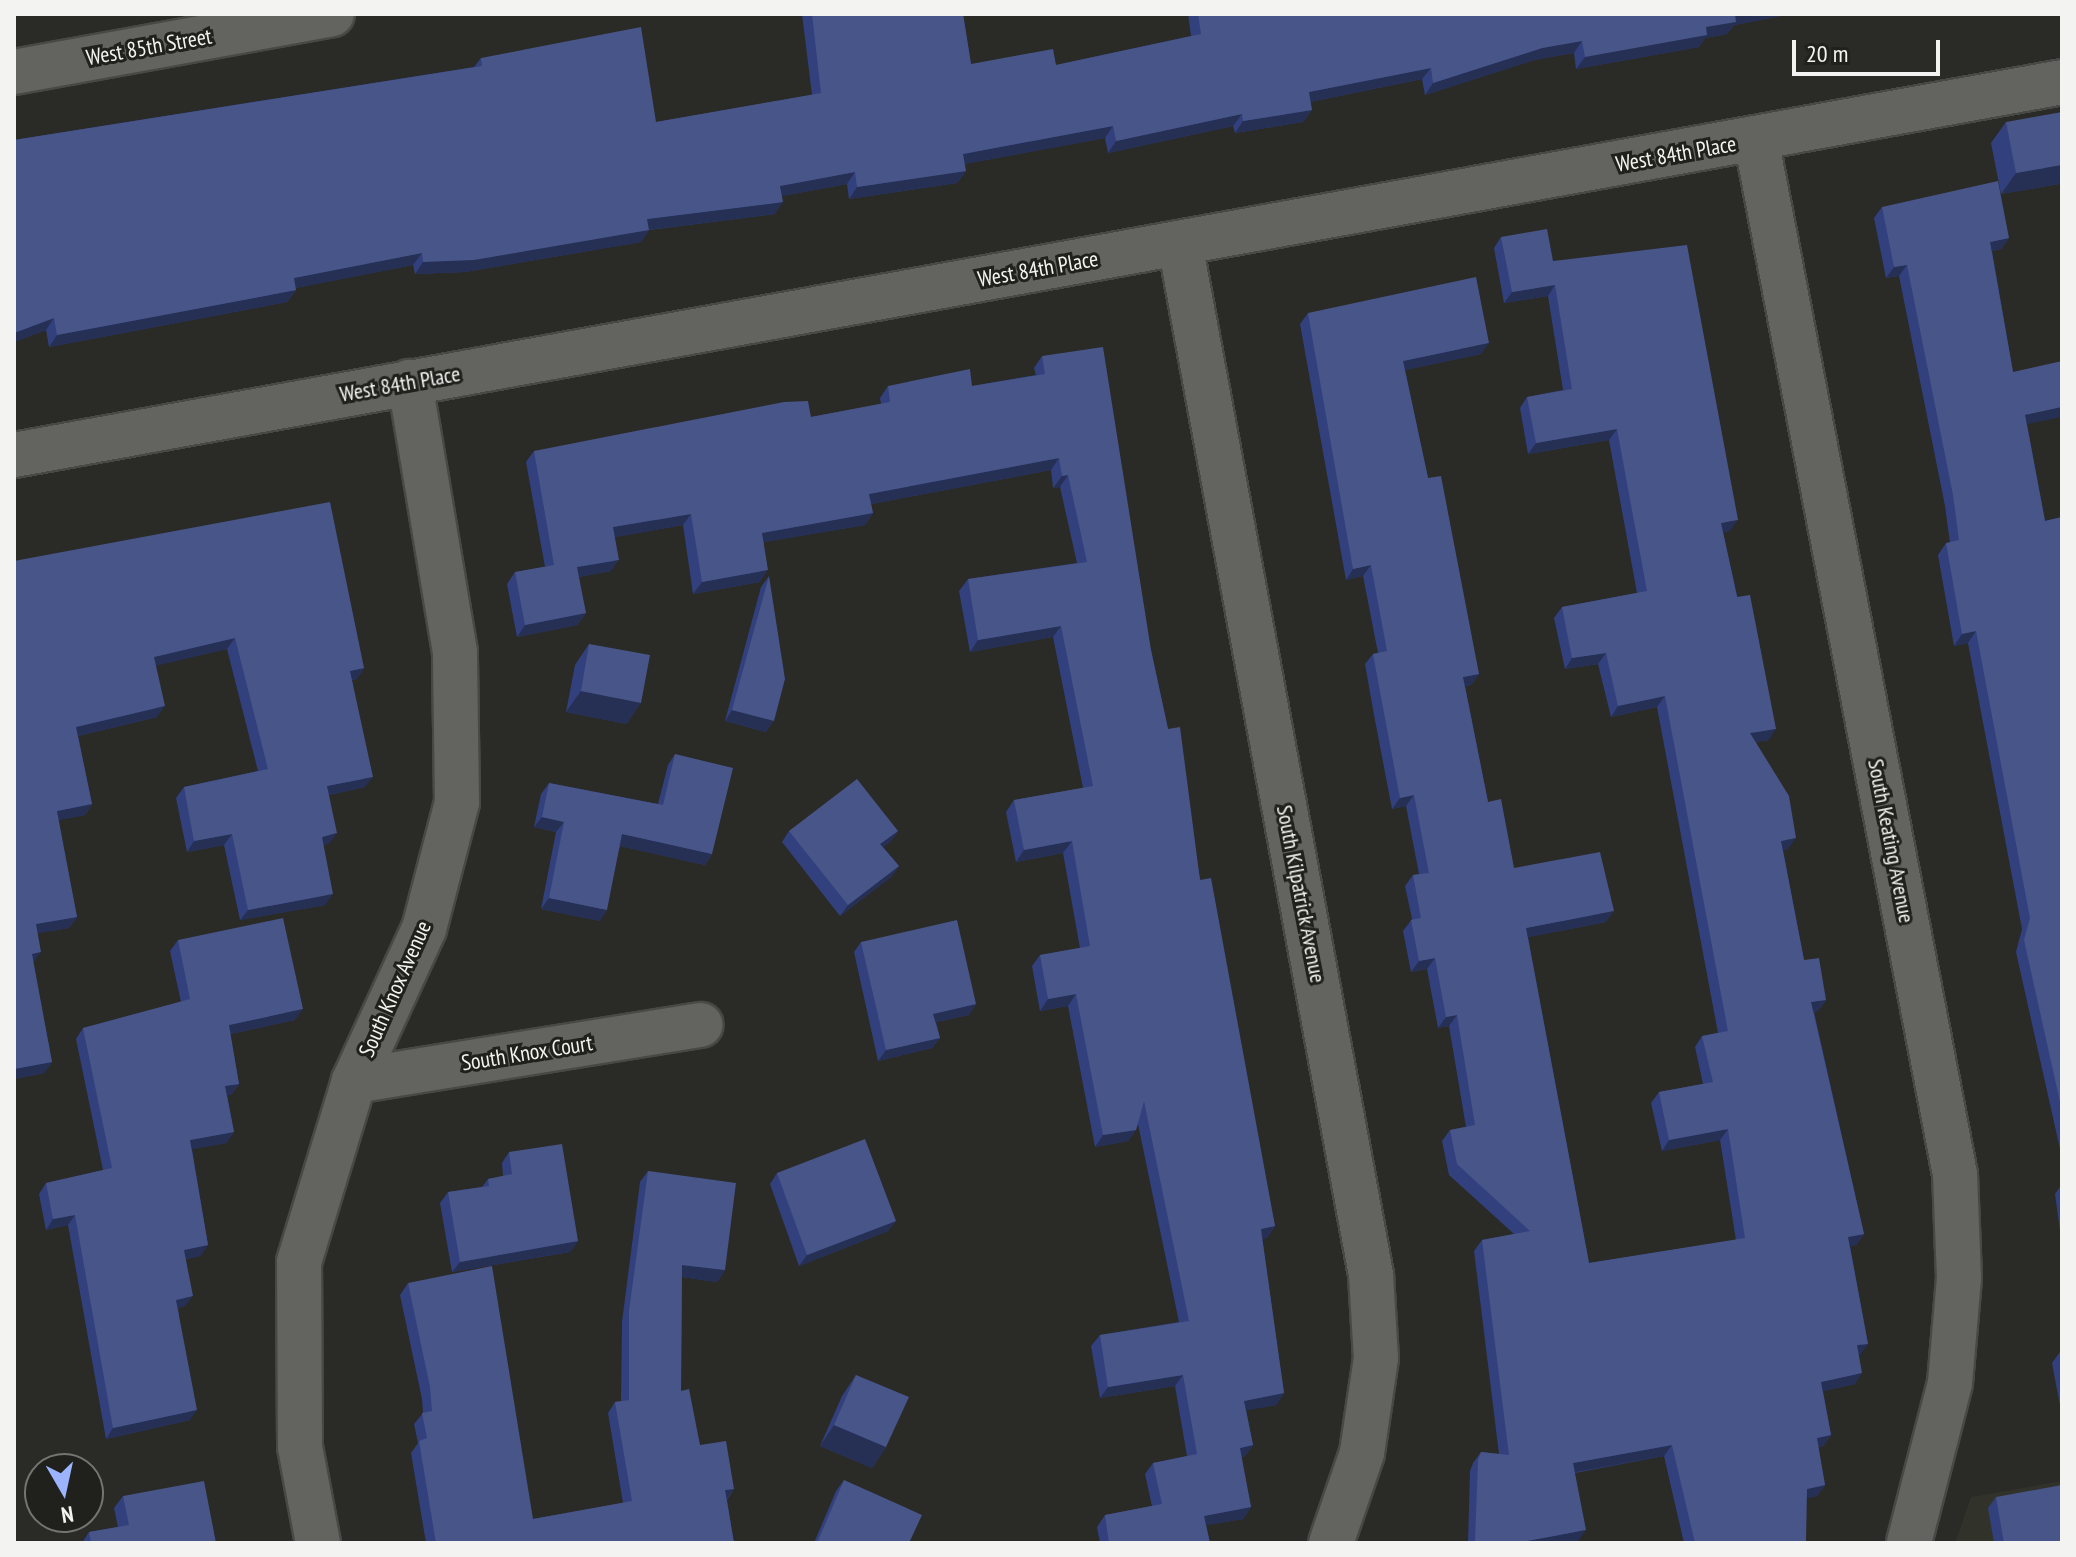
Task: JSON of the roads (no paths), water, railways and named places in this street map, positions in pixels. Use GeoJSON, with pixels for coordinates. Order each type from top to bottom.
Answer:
{"type":"FeatureCollection","features":[{"type":"Feature","properties":{"kind":"street","name":"West 85th Street"},"geometry":{"type":"LineString","coordinates":[[14,72],[332,14]]}},
{"type":"Feature","properties":{"kind":"street","name":"West 84th Place"},"geometry":{"type":"LineString","coordinates":[[14,455],[2062,82]]}},
{"type":"Feature","properties":{"kind":"street","name":"South Keating Avenue"},"geometry":{"type":"LineString","coordinates":[[1756,139],[1955,1174],[1959,1278],[1950,1383],[1909,1543]]}},
{"type":"Feature","properties":{"kind":"street","name":"South Kilpatrick Avenue"},"geometry":{"type":"LineString","coordinates":[[1180,244],[1371,1275],[1376,1358],[1362,1453],[1331,1543]]}},
{"type":"Feature","properties":{"kind":"street","name":"South Knox Avenue"},"geometry":{"type":"LineString","coordinates":[[318,1543],[300,1447],[299,1262],[354,1081],[424,929],[457,802],[455,652],[410,382]]}},
{"type":"Feature","properties":{"kind":"street","name":"South Knox Court"},"geometry":{"type":"LineString","coordinates":[[354,1081],[700,1025]]}}]}
